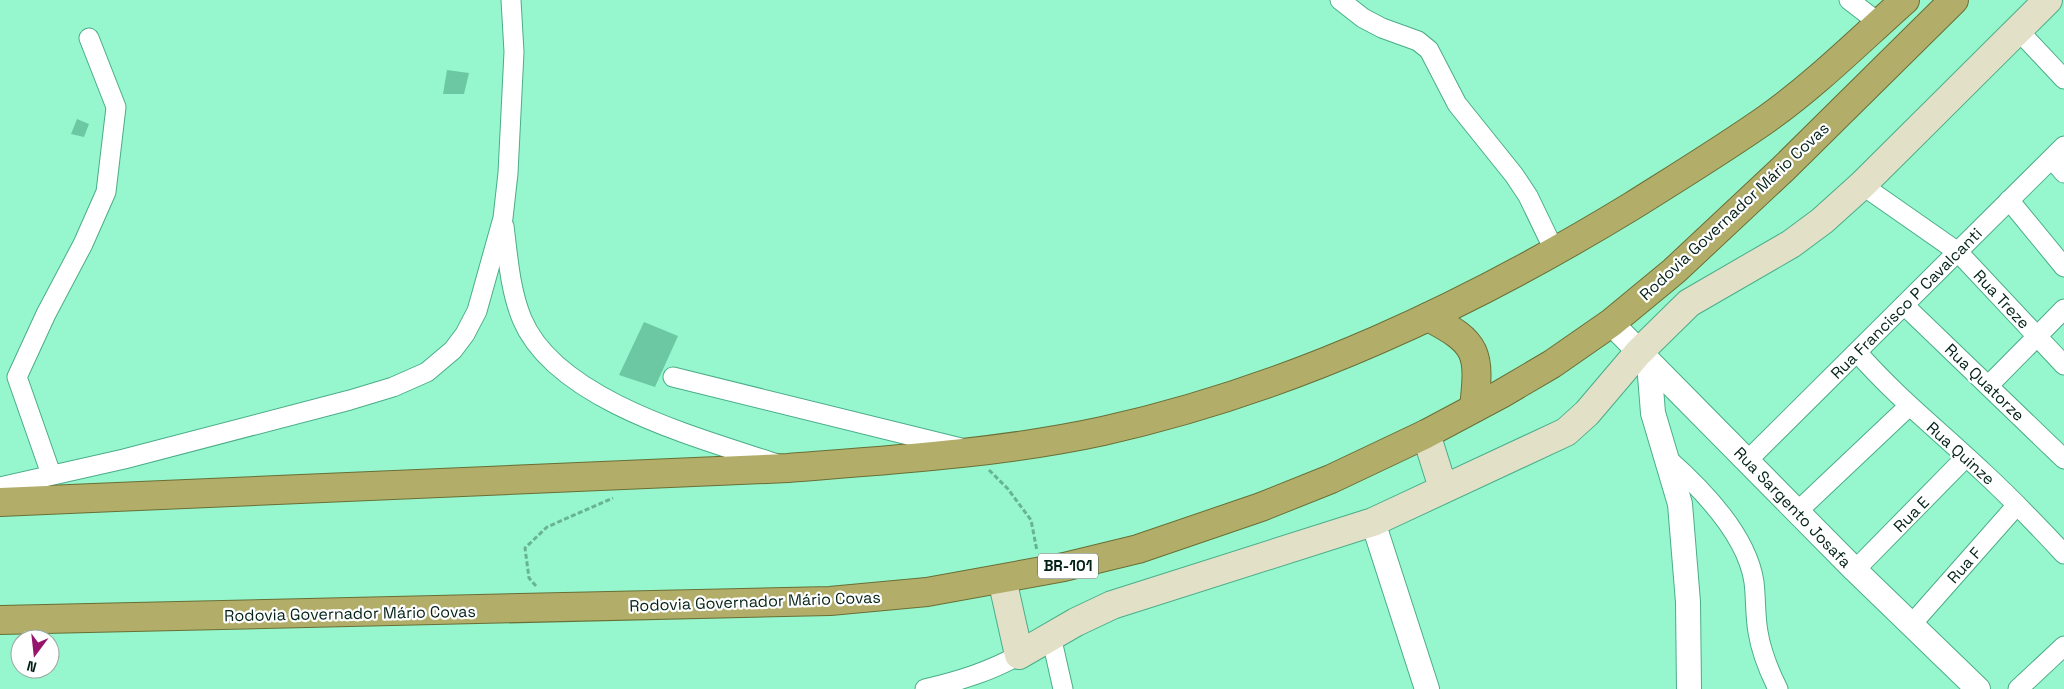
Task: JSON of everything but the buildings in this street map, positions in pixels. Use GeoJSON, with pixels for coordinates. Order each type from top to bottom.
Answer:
{"type":"FeatureCollection","features":[{"type":"Feature","properties":{"kind":"highway"},"geometry":{"type":"LineString","coordinates":[[0,502],[788,468],[893,460],[969,451],[1102,431],[1197,406],[1298,373],[1376,342],[1514,275],[1555,252],[1693,169],[1770,116],[1905,0]]}},
{"type":"Feature","properties":{"kind":"highway","name":"Rodovia Governador Mário Covas"},"geometry":{"type":"LineString","coordinates":[[0,620],[830,601],[927,592],[1041,572],[1138,549],[1261,507],[1331,479],[1426,434],[1552,364],[1610,323],[1674,271],[1954,0]]}},
{"type":"Feature","properties":{"kind":"highway"},"geometry":{"type":"LineString","coordinates":[[1428,317],[1454,330],[1467,341],[1473,350],[1477,363],[1474,408]]}},
{"type":"Feature","properties":{"kind":"main road"},"geometry":{"type":"LineString","coordinates":[[1002,579],[1019,655],[1051,636],[1112,605],[1373,522],[1566,432],[1644,358],[1689,303],[1791,244],[1822,221],[1862,185],[2048,0]]}},
{"type":"Feature","properties":{"kind":"main road"},"geometry":{"type":"LineString","coordinates":[[1426,434],[1443,488]]}},
{"type":"Feature","properties":{"kind":"street"},"geometry":{"type":"LineString","coordinates":[[0,487],[124,458],[350,400],[393,387],[427,372],[453,350],[465,334],[477,311],[503,218],[508,173],[514,61],[511,0]]}},
{"type":"Feature","properties":{"kind":"street"},"geometry":{"type":"LineString","coordinates":[[1340,0],[1363,18],[1382,28],[1418,41],[1429,50],[1457,104],[1514,175],[1528,196],[1555,252]]}},
{"type":"Feature","properties":{"kind":"street"},"geometry":{"type":"LineString","coordinates":[[1849,0],[1879,23]]}},
{"type":"Feature","properties":{"kind":"street"},"geometry":{"type":"LineString","coordinates":[[2018,30],[2064,79]]}},
{"type":"Feature","properties":{"kind":"street"},"geometry":{"type":"LineString","coordinates":[[51,474],[17,377],[46,314],[83,244],[106,192],[116,107],[89,38]]}},
{"type":"Feature","properties":{"kind":"street","name":"Rua Francisco P Cavalcanti"},"geometry":{"type":"LineString","coordinates":[[1748,460],[2009,200],[2060,160]]}},
{"type":"Feature","properties":{"kind":"street","name":"Rua Treze"},"geometry":{"type":"LineString","coordinates":[[1862,185],[1958,252],[2064,365]]}},
{"type":"Feature","properties":{"kind":"street"},"geometry":{"type":"LineString","coordinates":[[2009,200],[2064,267]]}},
{"type":"Feature","properties":{"kind":"street"},"geometry":{"type":"LineString","coordinates":[[503,218],[512,289],[522,320],[537,347],[552,362],[596,395],[696,437],[788,468]]}},
{"type":"Feature","properties":{"kind":"street","name":"Rua Quatorze"},"geometry":{"type":"LineString","coordinates":[[1904,306],[1989,385],[2064,459]]}},
{"type":"Feature","properties":{"kind":"street"},"geometry":{"type":"LineString","coordinates":[[1989,385],[2064,309]]}},
{"type":"Feature","properties":{"kind":"street","name":"Rua Sargento Josafa"},"geometry":{"type":"LineString","coordinates":[[1610,323],[1855,570],[1978,689]]}},
{"type":"Feature","properties":{"kind":"street","name":"Rua Quinze"},"geometry":{"type":"LineString","coordinates":[[1858,352],[1909,406],[2017,505],[2064,554]]}},
{"type":"Feature","properties":{"kind":"street"},"geometry":{"type":"LineString","coordinates":[[1644,358],[1653,413],[1680,504],[1688,602],[1689,689]]}},
{"type":"Feature","properties":{"kind":"street"},"geometry":{"type":"LineString","coordinates":[[673,377],[969,451]]}},
{"type":"Feature","properties":{"kind":"street"},"geometry":{"type":"LineString","coordinates":[[1798,511],[1909,406]]}},
{"type":"Feature","properties":{"kind":"street","name":"Rua E"},"geometry":{"type":"LineString","coordinates":[[1855,570],[1966,457]]}},
{"type":"Feature","properties":{"kind":"street"},"geometry":{"type":"LineString","coordinates":[[1668,459],[1708,497],[1732,531],[1743,553],[1754,580],[1758,632],[1762,651],[1778,689]]}},
{"type":"Feature","properties":{"kind":"street","name":"Rua F"},"geometry":{"type":"LineString","coordinates":[[1911,625],[2017,505]]}},
{"type":"Feature","properties":{"kind":"street"},"geometry":{"type":"LineString","coordinates":[[1373,522],[1427,689]]}},
{"type":"Feature","properties":{"kind":"street"},"geometry":{"type":"LineString","coordinates":[[1051,636],[1063,689]]}},
{"type":"Feature","properties":{"kind":"street"},"geometry":{"type":"LineString","coordinates":[[2018,689],[2063,649]]}},
{"type":"Feature","properties":{"kind":"street"},"geometry":{"type":"LineString","coordinates":[[925,689],[966,679],[995,668],[1019,655]]}},
{"type":"Feature","properties":{"kind":"path"},"geometry":{"type":"LineString","coordinates":[[969,451],[1008,489],[1031,520],[1041,572]]}},
{"type":"Feature","properties":{"kind":"path"},"geometry":{"type":"LineString","coordinates":[[554,608],[529,578],[525,548],[547,527],[617,496]]}}]}
